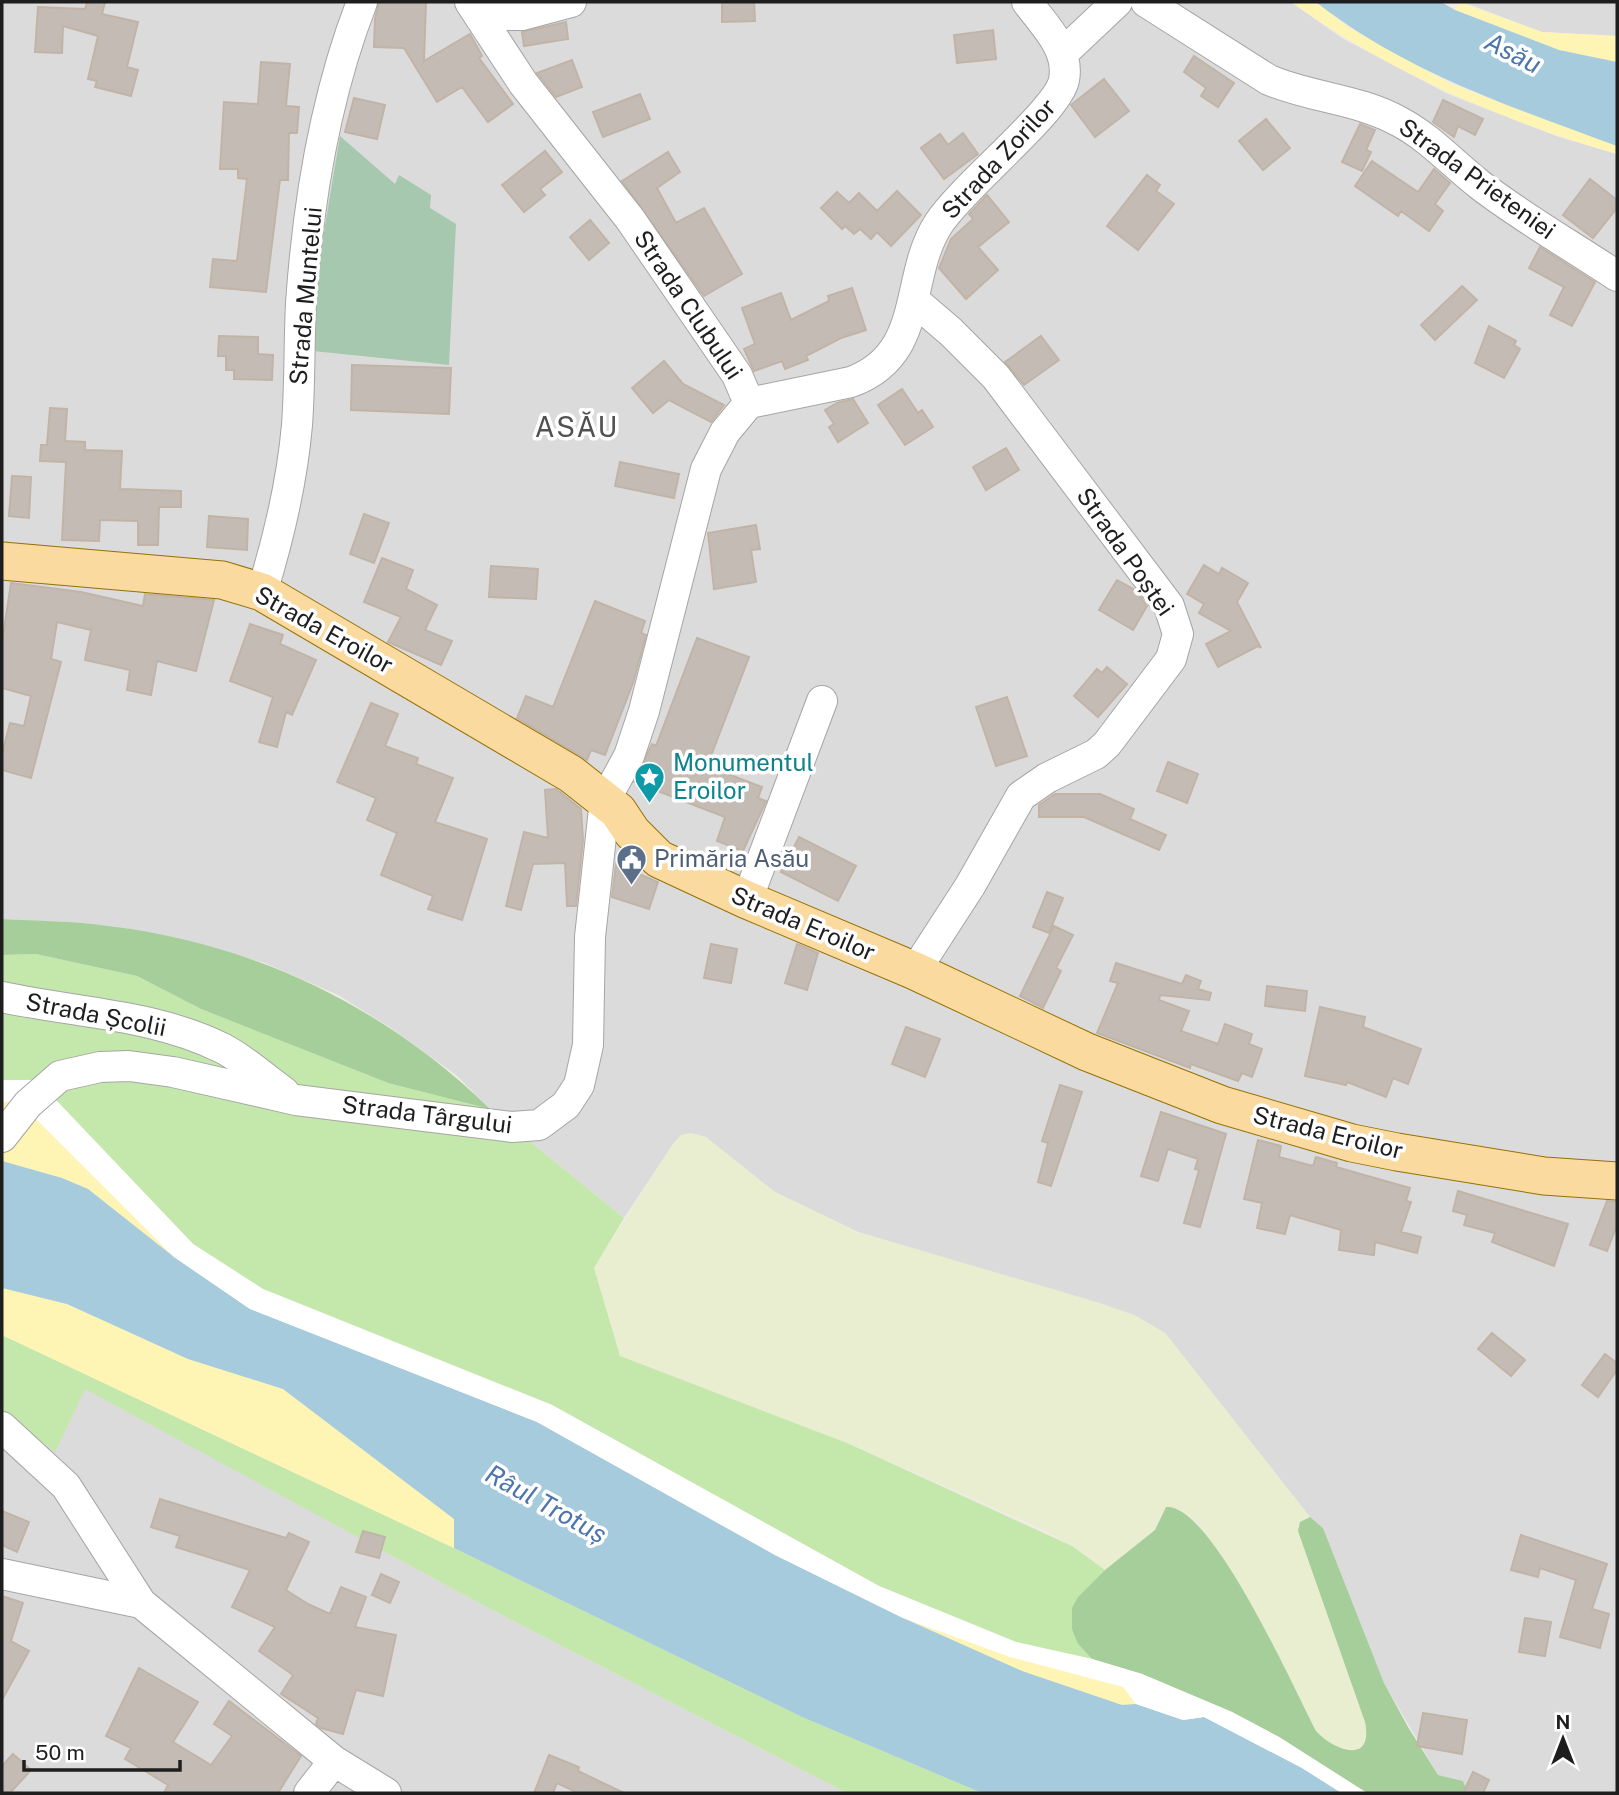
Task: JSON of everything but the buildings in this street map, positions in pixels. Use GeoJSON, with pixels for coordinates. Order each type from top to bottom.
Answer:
{"type":"FeatureCollection","features":[{"type":"Feature","properties":{"kind":"main road","name":"Strada Eroilor"},"geometry":{"type":"LineString","coordinates":[[2,561],[222,580],[262,592],[571,774],[618,811],[632,832],[659,859],[747,900],[915,971],[1130,1071],[1209,1100],[1352,1143],[1455,1163],[1544,1176],[1617,1181]]}},
{"type":"Feature","properties":{"kind":"street","name":"Strada Muntelui"},"geometry":{"type":"LineString","coordinates":[[262,592],[279,537],[290,478],[297,425],[302,302],[318,172],[335,82],[362,2]]}},
{"type":"Feature","properties":{"kind":"street"},"geometry":{"type":"LineString","coordinates":[[475,8],[522,15],[570,2]]}},
{"type":"Feature","properties":{"kind":"street"},"geometry":{"type":"LineString","coordinates":[[1027,2],[1063,53],[1117,2]]}},
{"type":"Feature","properties":{"kind":"street","name":"Strada Prieteniei"},"geometry":{"type":"LineString","coordinates":[[1146,2],[1269,80],[1289,89],[1349,101],[1401,122],[1420,134],[1480,185],[1617,276]]}},
{"type":"Feature","properties":{"kind":"street","name":"Strada Clubului"},"geometry":{"type":"LineString","coordinates":[[475,8],[517,74],[630,219],[737,375],[749,403],[725,432],[706,469],[644,711],[629,756],[605,800]]}},
{"type":"Feature","properties":{"kind":"street","name":"Strada Zorilor"},"geometry":{"type":"LineString","coordinates":[[749,403],[833,387],[867,376],[888,359],[916,302],[923,258],[939,223],[990,164],[1055,101],[1064,80],[1063,53]]}},
{"type":"Feature","properties":{"kind":"street","name":"Strada Poștei"},"geometry":{"type":"LineString","coordinates":[[915,971],[965,895],[1021,796],[1047,778],[1096,754],[1107,744],[1171,659],[1178,634],[1169,606],[1018,403],[974,353],[916,302]]}},
{"type":"Feature","properties":{"kind":"street"},"geometry":{"type":"LineString","coordinates":[[747,900],[822,701]]}},
{"type":"Feature","properties":{"kind":"street","name":"Strada Târgului"},"geometry":{"type":"LineString","coordinates":[[2,1137],[28,1104],[60,1076],[100,1067],[130,1066],[173,1072],[296,1100],[512,1127],[539,1125],[566,1105],[579,1085],[588,1045],[590,937],[605,800]]}},
{"type":"Feature","properties":{"kind":"street","name":"Strada Școlii"},"geometry":{"type":"LineString","coordinates":[[2,998],[104,1012],[166,1026],[224,1049],[296,1100]]}},
{"type":"Feature","properties":{"kind":"street"},"geometry":{"type":"LineString","coordinates":[[2,1427],[66,1486],[141,1603],[334,1761],[386,1793]]}},
{"type":"Feature","properties":{"kind":"street"},"geometry":{"type":"LineString","coordinates":[[2,1574],[141,1603]]}},
{"type":"Feature","properties":{"kind":"street"},"geometry":{"type":"LineString","coordinates":[[309,1793],[334,1761]]}},
{"type":"Feature","properties":{"kind":"shaded area"},"geometry":{"type":"Polygon","coordinates":[[[2,2],[1291,2],[1342,38],[1448,94],[1556,136],[1617,154],[1617,1793],[1468,1793],[1463,1781],[1438,1775],[1384,1683],[1323,1528],[1310,1517],[1165,1333],[1134,1315],[858,1232],[775,1192],[742,1167],[673,1144],[624,1218],[490,1109],[456,1075],[391,1028],[338,995],[265,963],[179,938],[108,926],[2,919],[2,2]]]}},
{"type":"Feature","properties":{"kind":"shaded area"},"geometry":{"type":"Polygon","coordinates":[[[1463,2],[1617,2],[1617,36],[1542,32],[1463,2]]]}},
{"type":"Feature","properties":{"kind":"shaded area"},"geometry":{"type":"Polygon","coordinates":[[[85,1388],[492,1610],[847,1793],[2,1793],[2,1414],[85,1388]]]}},
{"type":"Feature","properties":{"kind":"green space"},"geometry":{"type":"Polygon","coordinates":[[[340,136],[395,184],[399,175],[431,195],[430,208],[456,224],[449,365],[313,351],[309,321],[340,136]]]}},
{"type":"Feature","properties":{"kind":"green space"},"geometry":{"type":"Polygon","coordinates":[[[2,919],[95,924],[162,935],[214,947],[265,964],[362,1011],[407,1040],[450,1073],[490,1109],[388,1083],[201,1009],[137,976],[36,954],[2,955],[2,919]]]}},
{"type":"Feature","properties":{"kind":"green space"},"geometry":{"type":"Polygon","coordinates":[[[36,954],[137,976],[201,1009],[388,1083],[490,1109],[624,1218],[594,1268],[620,1356],[847,1443],[1072,1546],[1105,1570],[1078,1597],[1078,1644],[1092,1659],[1016,1642],[879,1586],[552,1405],[263,1289],[193,1244],[55,1099],[13,1080],[2,1080],[2,955],[36,954]]]}},
{"type":"Feature","properties":{"kind":"green space"},"geometry":{"type":"Polygon","coordinates":[[[691,1133],[706,1137],[775,1192],[858,1232],[1100,1303],[1134,1315],[1165,1333],[1310,1517],[1304,1519],[1365,1722],[1368,1736],[1364,1745],[1356,1750],[1338,1749],[1326,1743],[1316,1731],[1240,1586],[1195,1520],[1181,1510],[1172,1507],[1161,1514],[1155,1530],[1105,1570],[1072,1546],[1040,1528],[847,1443],[620,1356],[594,1268],[673,1144],[681,1135],[691,1133]]]}},
{"type":"Feature","properties":{"kind":"green space"},"geometry":{"type":"Polygon","coordinates":[[[2,1335],[454,1548],[802,1717],[982,1793],[847,1793],[492,1610],[85,1389],[55,1452],[2,1414],[2,1335]]]}},
{"type":"Feature","properties":{"kind":"green space"},"geometry":{"type":"Polygon","coordinates":[[[1166,1507],[1185,1514],[1205,1534],[1228,1565],[1271,1641],[1316,1731],[1333,1744],[1351,1750],[1364,1744],[1365,1722],[1298,1531],[1300,1522],[1310,1517],[1323,1528],[1384,1683],[1408,1727],[1438,1775],[1463,1781],[1468,1793],[1367,1793],[1279,1737],[1232,1712],[1142,1674],[1092,1659],[1078,1644],[1072,1629],[1072,1608],[1078,1597],[1105,1570],[1155,1530],[1166,1507]]]}},
{"type":"Feature","properties":{"kind":"sand"},"geometry":{"type":"Polygon","coordinates":[[[1291,2],[1316,2],[1348,27],[1451,84],[1617,146],[1617,154],[1531,126],[1448,92],[1368,51],[1291,2]]]}},
{"type":"Feature","properties":{"kind":"sand"},"geometry":{"type":"Polygon","coordinates":[[[1459,2],[1542,32],[1617,36],[1617,62],[1559,50],[1455,10],[1459,2]]]}},
{"type":"Feature","properties":{"kind":"sand"},"geometry":{"type":"Polygon","coordinates":[[[18,1101],[174,1257],[88,1189],[62,1178],[2,1161],[2,1102],[18,1101]]]}},
{"type":"Feature","properties":{"kind":"sand"},"geometry":{"type":"Polygon","coordinates":[[[2,1288],[67,1304],[188,1359],[283,1389],[454,1519],[454,1548],[2,1335],[2,1288]]]}},
{"type":"Feature","properties":{"kind":"sand"},"geometry":{"type":"Polygon","coordinates":[[[903,1618],[1010,1657],[1123,1687],[1136,1704],[1122,1705],[1022,1671],[903,1618]]]}},
{"type":"Feature","properties":{"kind":"water","name":"Asău"},"geometry":{"type":"Polygon","coordinates":[[[1316,2],[1441,2],[1455,10],[1559,50],[1617,62],[1617,146],[1460,86],[1386,49],[1316,2]]]}},
{"type":"Feature","properties":{"kind":"water","name":"Râul Trotuș"},"geometry":{"type":"Polygon","coordinates":[[[2,1161],[62,1178],[88,1189],[174,1257],[250,1309],[537,1422],[775,1555],[903,1618],[1022,1671],[1122,1705],[1136,1704],[1183,1720],[1204,1717],[1302,1768],[1341,1793],[982,1793],[802,1717],[454,1548],[454,1519],[283,1389],[188,1359],[67,1304],[2,1288],[2,1161]]]}},
{"type":"Feature","properties":{"kind":"pier"},"geometry":{"type":"Polygon","coordinates":[[[2,1080],[33,1080],[55,1099],[193,1244],[263,1289],[552,1405],[879,1586],[1016,1642],[1092,1659],[1142,1674],[1232,1712],[1279,1737],[1367,1793],[1342,1793],[1302,1768],[1204,1717],[1183,1720],[1136,1704],[1123,1687],[1010,1657],[903,1618],[775,1555],[537,1422],[250,1309],[174,1257],[18,1101],[2,1102],[2,1080]]]}},
{"type":"Feature","properties":{"kind":"place","name":"Monumentul Eroilor"},"geometry":{"type":"Point","coordinates":[650,804]}},
{"type":"Feature","properties":{"kind":"place","name":"Primăria Asău"},"geometry":{"type":"Point","coordinates":[631,886]}},
{"type":"Feature","properties":{"kind":"district","name":"ASĂU"},"geometry":{"type":"Point","coordinates":[577,427]}}]}
